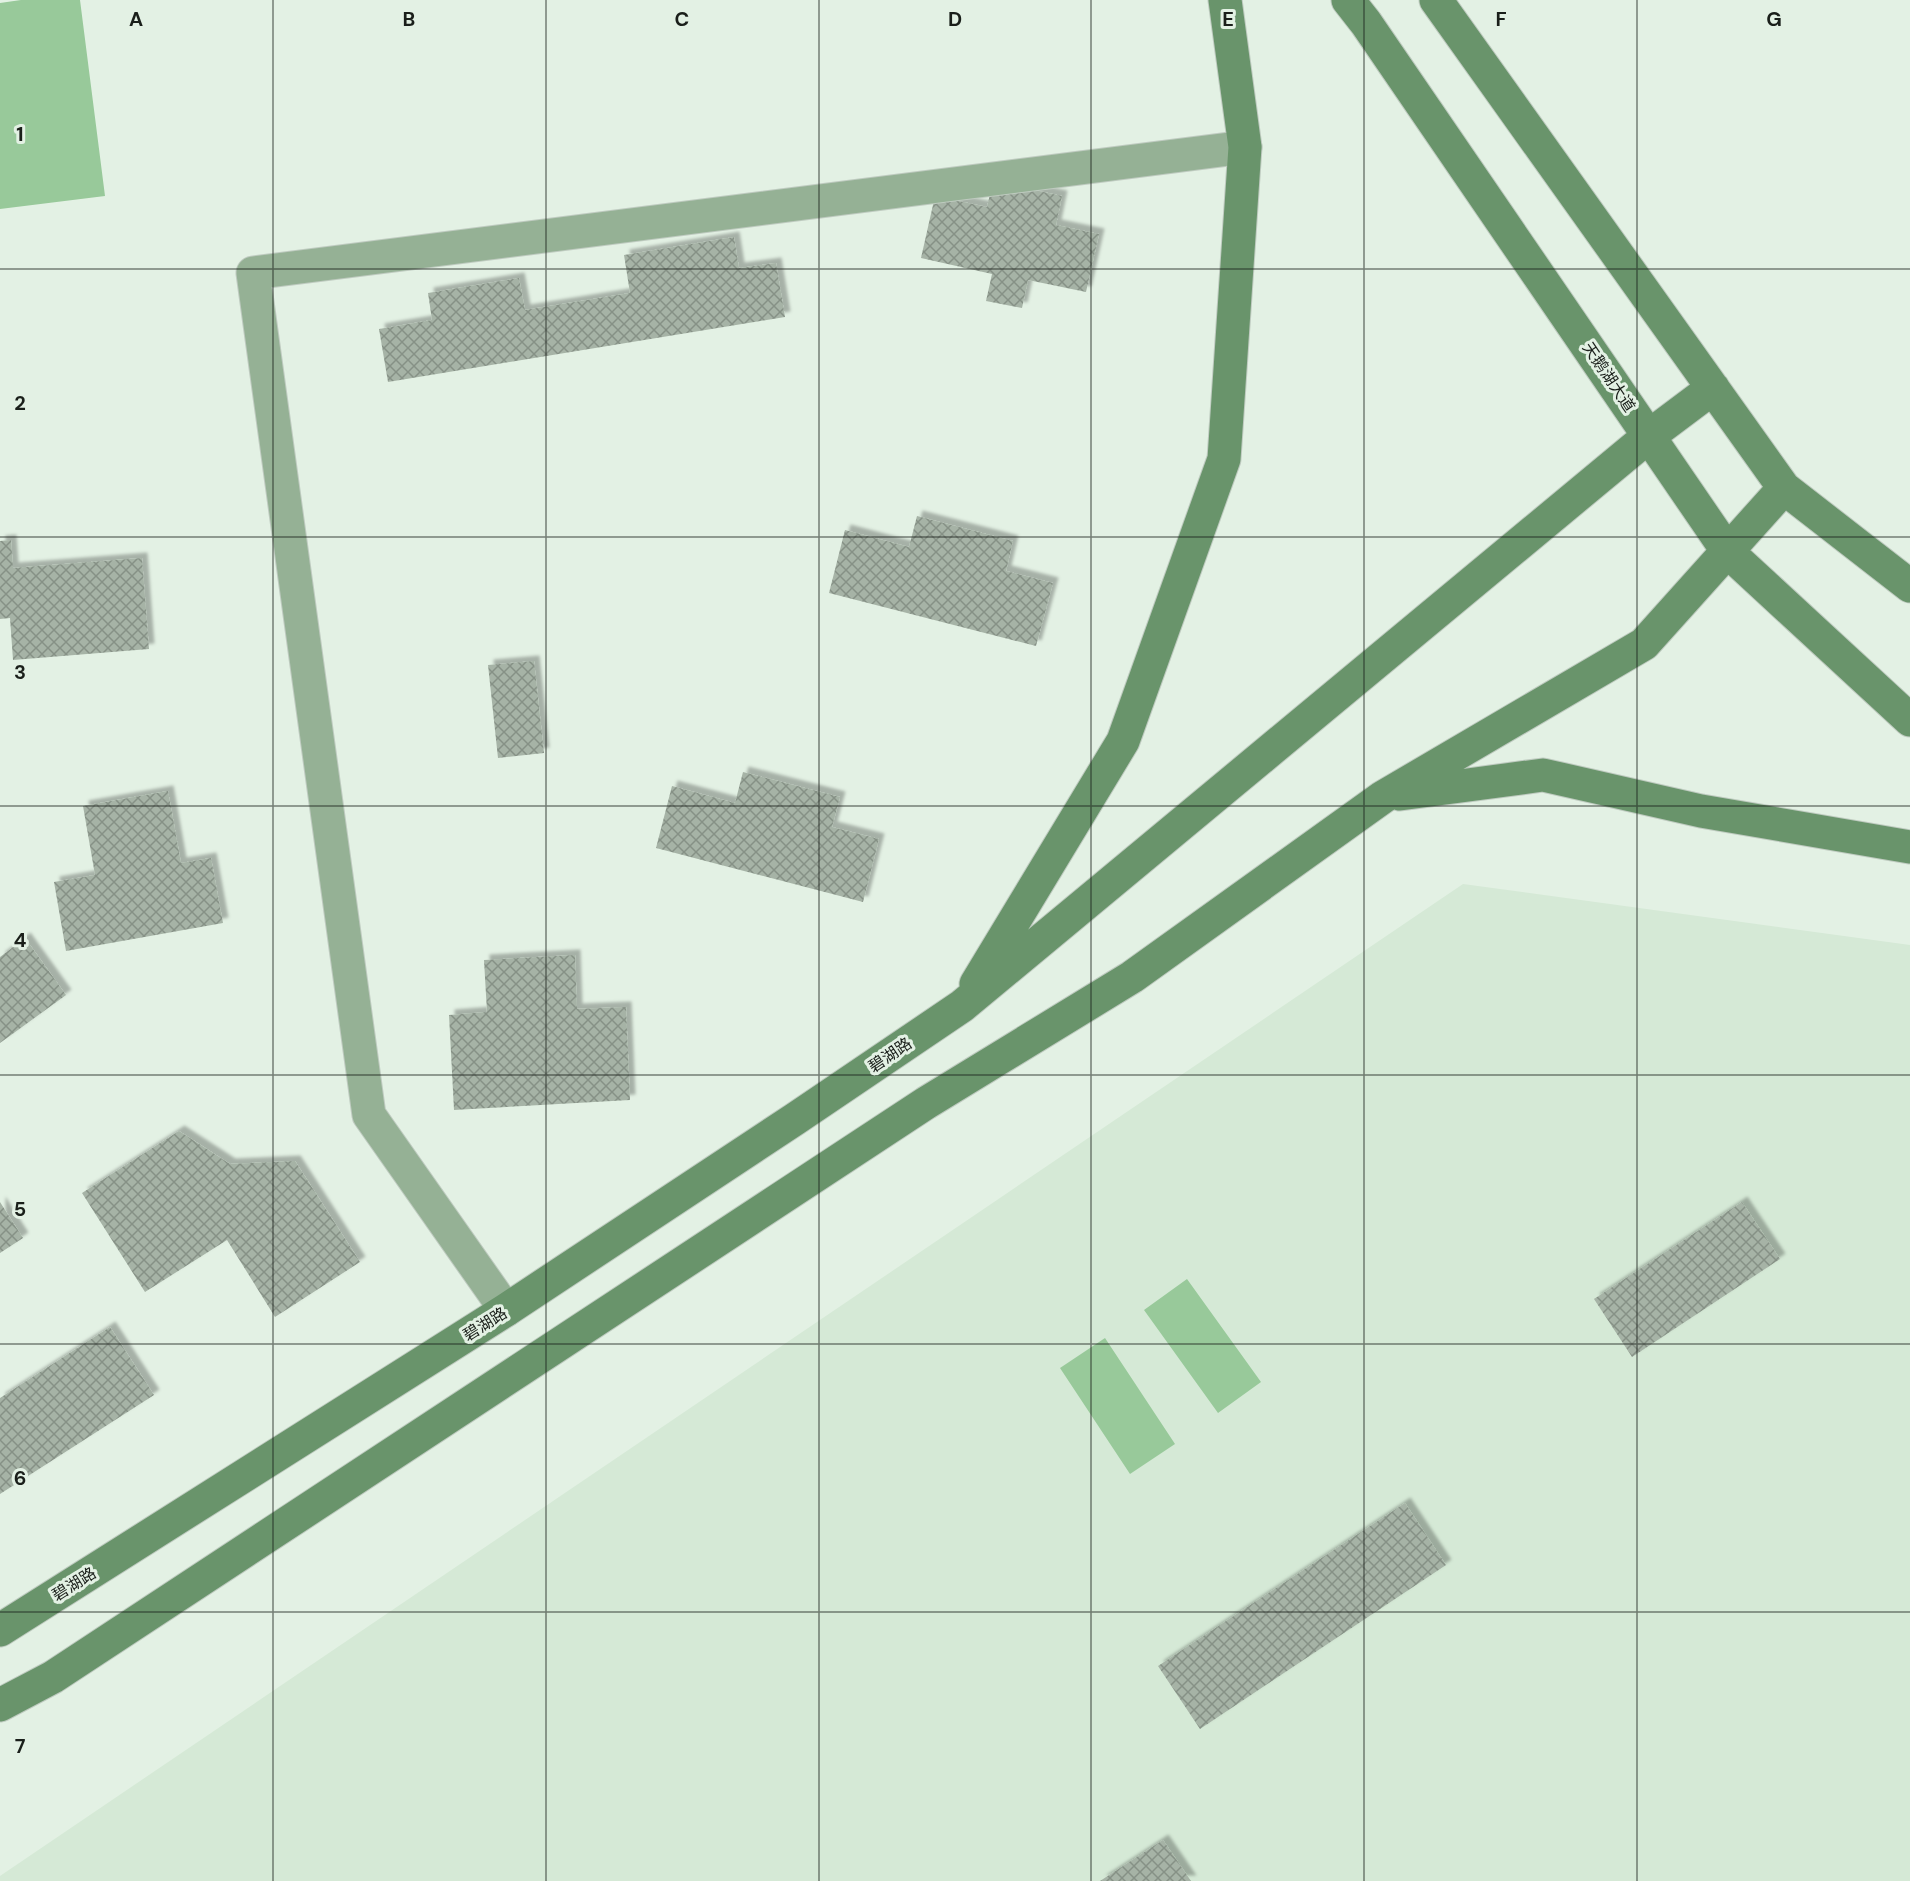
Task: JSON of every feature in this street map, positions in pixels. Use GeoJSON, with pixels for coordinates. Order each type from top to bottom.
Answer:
{"type":"FeatureCollection","features":[{"type":"Feature","properties":{"kind":"main road"},"geometry":{"type":"LineString","coordinates":[[962,1006],[1123,741],[1224,459],[1245,147],[1225,0]]}},
{"type":"Feature","properties":{"kind":"main road","name":"天鹅湖大道"},"geometry":{"type":"LineString","coordinates":[[1348,0],[1728,552],[1910,720]]}},
{"type":"Feature","properties":{"kind":"main road"},"geometry":{"type":"LineString","coordinates":[[1436,0],[1784,488],[1910,586]]}},
{"type":"Feature","properties":{"kind":"main road","name":"碧湖路"},"geometry":{"type":"LineString","coordinates":[[0,1630],[506,1310],[962,1006],[1649,436],[1713,388]]}},
{"type":"Feature","properties":{"kind":"main road"},"geometry":{"type":"LineString","coordinates":[[0,1705],[53,1677],[926,1103],[1132,977],[1383,797],[1644,644],[1784,488]]}},
{"type":"Feature","properties":{"kind":"main road"},"geometry":{"type":"LineString","coordinates":[[1383,797],[1543,775],[1701,811],[1910,847]]}},
{"type":"Feature","properties":{"kind":"street"},"geometry":{"type":"LineString","coordinates":[[506,1310],[369,1115],[253,273],[1245,147]]}},
{"type":"Feature","properties":{"kind":"shaded area"},"geometry":{"type":"Polygon","coordinates":[[[1463,884],[1910,945],[1910,1881],[0,1881],[0,1876],[1463,884]]]}},
{"type":"Feature","properties":{"kind":"green space"},"geometry":{"type":"Polygon","coordinates":[[[21,0],[80,0],[105,196],[0,209],[0,3],[21,0]]]}},
{"type":"Feature","properties":{"kind":"green space"},"geometry":{"type":"Polygon","coordinates":[[[1187,1279],[1261,1382],[1218,1413],[1144,1310],[1187,1279]]]}},
{"type":"Feature","properties":{"kind":"green space"},"geometry":{"type":"Polygon","coordinates":[[[1105,1338],[1175,1444],[1130,1474],[1060,1368],[1105,1338]]]}},
{"type":"Feature","properties":{"kind":"building"},"geometry":{"type":"Polygon","coordinates":[[[993,181],[1062,196],[1056,225],[1099,234],[1086,292],[1028,280],[1022,308],[986,301],[992,274],[921,258],[935,196],[987,207],[993,181]]]}},
{"type":"Feature","properties":{"kind":"building"},"geometry":{"type":"Polygon","coordinates":[[[734,237],[739,268],[776,263],[785,317],[388,382],[379,329],[432,320],[428,293],[519,278],[525,310],[630,293],[624,255],[734,237]]]}},
{"type":"Feature","properties":{"kind":"building"},"geometry":{"type":"Polygon","coordinates":[[[917,516],[1013,541],[1006,571],[1053,583],[1036,646],[829,593],[845,530],[909,547],[917,516]]]}},
{"type":"Feature","properties":{"kind":"building"},"geometry":{"type":"Polygon","coordinates":[[[11,540],[13,568],[142,558],[149,649],[13,660],[10,618],[0,619],[0,541],[11,540]]]}},
{"type":"Feature","properties":{"kind":"building"},"geometry":{"type":"Polygon","coordinates":[[[534,661],[544,753],[498,758],[488,665],[534,661]]]}},
{"type":"Feature","properties":{"kind":"building"},"geometry":{"type":"Polygon","coordinates":[[[743,772],[840,797],[832,827],[879,839],[863,902],[656,848],[672,786],[735,803],[743,772]]]}},
{"type":"Feature","properties":{"kind":"building"},"geometry":{"type":"Polygon","coordinates":[[[168,791],[181,863],[211,858],[223,923],[66,951],[54,882],[95,875],[83,806],[168,791]]]}},
{"type":"Feature","properties":{"kind":"building"},"geometry":{"type":"Polygon","coordinates":[[[25,938],[66,995],[0,1043],[0,957],[25,938]]]}},
{"type":"Feature","properties":{"kind":"building"},"geometry":{"type":"Polygon","coordinates":[[[575,955],[577,1009],[626,1007],[630,1100],[454,1110],[449,1015],[487,1012],[484,960],[575,955]]]}},
{"type":"Feature","properties":{"kind":"building"},"geometry":{"type":"Polygon","coordinates":[[[179,1131],[230,1164],[295,1161],[360,1262],[275,1317],[227,1240],[145,1292],[82,1193],[179,1131]]]}},
{"type":"Feature","properties":{"kind":"building"},"geometry":{"type":"Polygon","coordinates":[[[0,1202],[23,1238],[0,1253],[0,1202]]]}},
{"type":"Feature","properties":{"kind":"building"},"geometry":{"type":"Polygon","coordinates":[[[1742,1202],[1780,1259],[1632,1357],[1594,1299],[1742,1202]]]}},
{"type":"Feature","properties":{"kind":"building"},"geometry":{"type":"Polygon","coordinates":[[[110,1327],[154,1395],[0,1494],[0,1398],[110,1327]]]}},
{"type":"Feature","properties":{"kind":"building"},"geometry":{"type":"Polygon","coordinates":[[[1405,1503],[1446,1565],[1200,1729],[1158,1666],[1405,1503]]]}},
{"type":"Feature","properties":{"kind":"building"},"geometry":{"type":"Polygon","coordinates":[[[1163,1840],[1191,1881],[1100,1881],[1163,1840]]]}}]}
